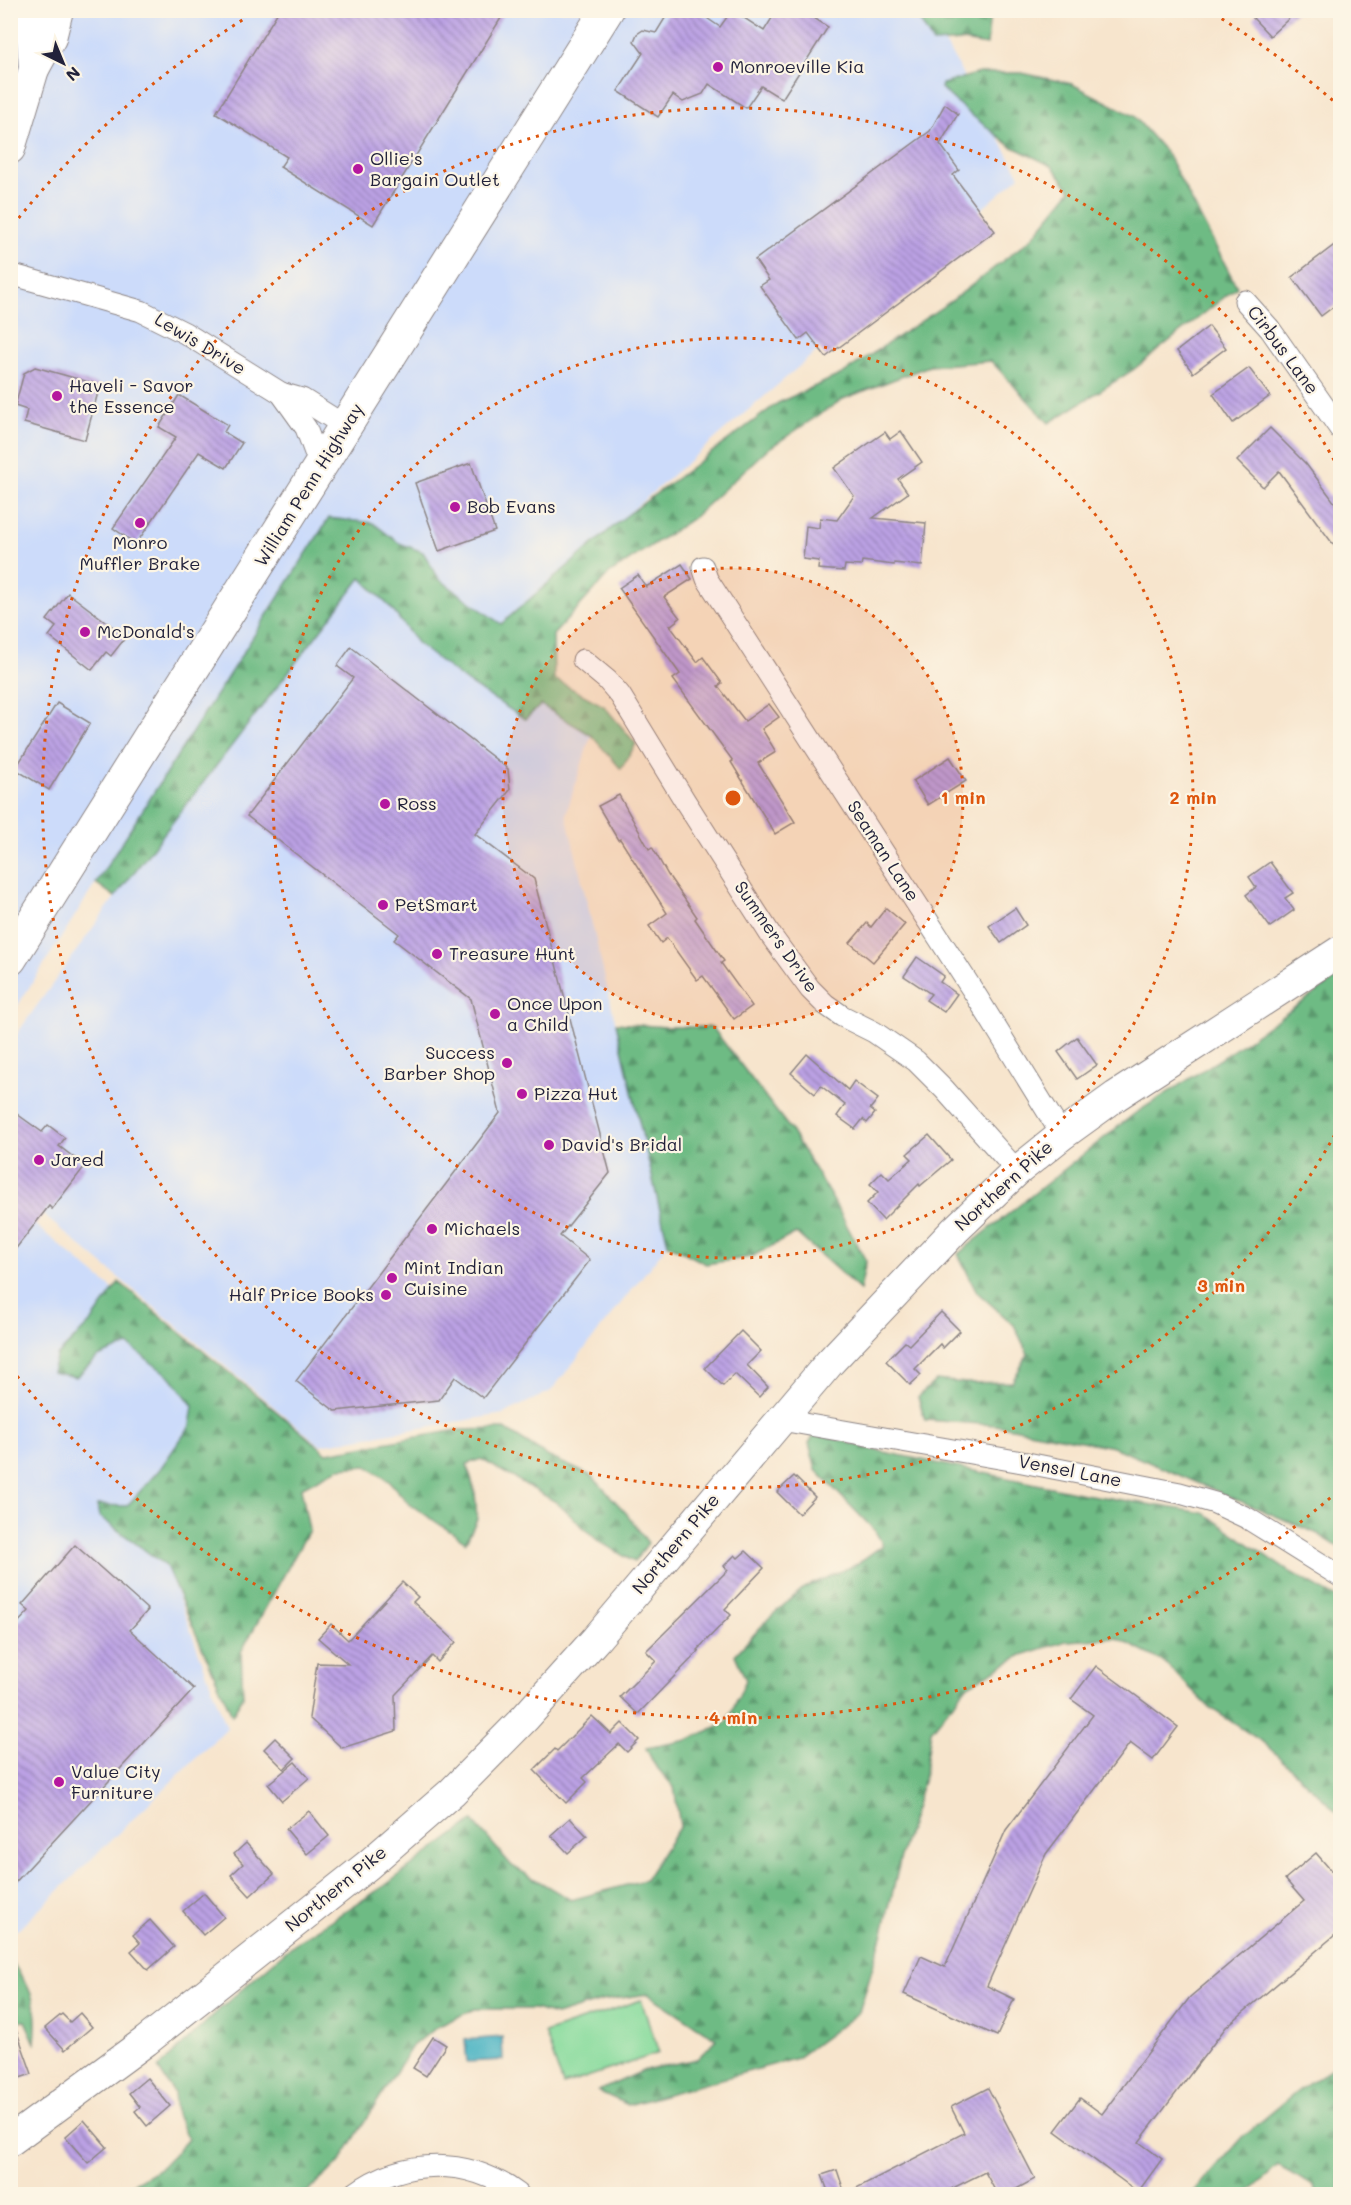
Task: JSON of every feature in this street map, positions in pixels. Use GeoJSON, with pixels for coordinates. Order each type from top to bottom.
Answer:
{"type":"FeatureCollection","features":[{"type":"Feature","properties":{"kind":"highway","name":"William Penn Highway"},"geometry":{"type":"LineString","coordinates":[[10,958],[606,10]]}},
{"type":"Feature","properties":{"kind":"street"},"geometry":{"type":"LineString","coordinates":[[30,10],[34,69]]}},
{"type":"Feature","properties":{"kind":"street"},"geometry":{"type":"LineString","coordinates":[[10,149],[34,69],[51,38],[58,10]]}},
{"type":"Feature","properties":{"kind":"street","name":"Lewis Drive"},"geometry":{"type":"LineString","coordinates":[[10,274],[141,310],[157,317],[281,393],[303,399],[345,426]]}},
{"type":"Feature","properties":{"kind":"street","name":"Cirbus Lane"},"geometry":{"type":"LineString","coordinates":[[1245,301],[1270,329],[1341,429]]}},
{"type":"Feature","properties":{"kind":"street","name":"Lewis Drive"},"geometry":{"type":"LineString","coordinates":[[281,393],[306,428],[320,466]]}},
{"type":"Feature","properties":{"kind":"street","name":"Seaman Lane"},"geometry":{"type":"LineString","coordinates":[[703,567],[708,579],[976,996],[1062,1135]]}},
{"type":"Feature","properties":{"kind":"street","name":"Summers Drive"},"geometry":{"type":"LineString","coordinates":[[583,660],[607,680],[620,695],[716,850],[791,966],[810,989],[842,1016],[874,1032],[916,1061],[1017,1171]]}},
{"type":"Feature","properties":{"kind":"street","name":"Northern Pike"},"geometry":{"type":"LineString","coordinates":[[10,2141],[97,2079],[192,2004],[368,1865],[452,1792],[525,1718],[596,1639],[830,1362],[955,1230],[1017,1171],[1126,1089],[1341,951]]}},
{"type":"Feature","properties":{"kind":"street","name":"Vensel Lane"},"geometry":{"type":"LineString","coordinates":[[781,1420],[1022,1462],[1180,1493],[1215,1503],[1247,1518],[1341,1576]]}},
{"type":"Feature","properties":{"kind":"street"},"geometry":{"type":"LineString","coordinates":[[354,2194],[401,2170],[445,2166],[486,2175],[518,2194]]}},
{"type":"Feature","properties":{"kind":"shaded area"},"geometry":{"type":"Polygon","coordinates":[[[11,11],[927,11],[1020,176],[500,624],[439,579],[423,552],[399,543],[373,523],[329,518],[11,1016],[11,11]]]}},
{"type":"Feature","properties":{"kind":"shaded area"},"geometry":{"type":"Polygon","coordinates":[[[361,578],[391,608],[418,644],[467,682],[525,719],[541,705],[591,735],[566,814],[668,1244],[551,1391],[503,1414],[320,1445],[11,1188],[11,1042],[115,897],[361,578]]]}},
{"type":"Feature","properties":{"kind":"shaded area"},"geometry":{"type":"Polygon","coordinates":[[[10,1204],[310,1452],[160,1548],[227,1728],[20,1928],[11,1933],[10,1204]]]}},
{"type":"Feature","properties":{"kind":"green space"},"geometry":{"type":"Polygon","coordinates":[[[914,11],[990,11],[987,45],[963,41],[933,43],[914,11]]]}},
{"type":"Feature","properties":{"kind":"green space"},"geometry":{"type":"Polygon","coordinates":[[[979,73],[1022,73],[1072,84],[1134,116],[1167,154],[1237,287],[1133,370],[1049,423],[991,361],[929,366],[843,399],[765,451],[693,518],[610,573],[553,635],[554,679],[604,706],[636,744],[621,769],[591,735],[541,705],[525,719],[467,682],[418,644],[391,608],[361,578],[115,897],[96,883],[329,518],[373,523],[399,543],[423,552],[439,579],[501,624],[622,519],[778,403],[842,374],[954,299],[1031,239],[1071,190],[1052,166],[1011,146],[941,88],[942,84],[979,73]]]}},
{"type":"Feature","properties":{"kind":"green space"},"geometry":{"type":"Polygon","coordinates":[[[1340,976],[1340,1548],[1318,1534],[1113,1447],[996,1425],[925,1420],[918,1397],[936,1380],[966,1383],[1012,1382],[1028,1354],[1014,1325],[977,1292],[958,1254],[1134,1114],[1219,1060],[1340,976]]]}},
{"type":"Feature","properties":{"kind":"green space"},"geometry":{"type":"Polygon","coordinates":[[[616,1023],[666,1027],[712,1027],[790,1129],[832,1198],[866,1261],[860,1290],[796,1233],[751,1257],[706,1264],[668,1244],[616,1023]]]}},
{"type":"Feature","properties":{"kind":"green space"},"geometry":{"type":"Polygon","coordinates":[[[119,1282],[327,1453],[457,1430],[505,1429],[547,1456],[592,1476],[627,1514],[648,1543],[634,1562],[597,1540],[556,1502],[481,1459],[467,1464],[475,1493],[477,1519],[466,1542],[408,1503],[390,1482],[367,1466],[339,1468],[301,1488],[309,1530],[241,1652],[243,1697],[232,1715],[166,1566],[99,1516],[97,1505],[127,1506],[160,1469],[190,1426],[193,1406],[172,1378],[128,1345],[98,1357],[76,1377],[52,1372],[57,1356],[92,1321],[119,1282]]]}},
{"type":"Feature","properties":{"kind":"green space"},"geometry":{"type":"Polygon","coordinates":[[[815,1433],[870,1449],[1084,1494],[1204,1513],[1285,1569],[1340,1600],[1340,1815],[1264,1743],[1209,1707],[1164,1662],[1117,1638],[1066,1641],[1022,1655],[968,1685],[931,1731],[924,1778],[903,1848],[883,1933],[859,2012],[797,2058],[628,2105],[598,2091],[645,2070],[697,2059],[717,2039],[648,1994],[601,2001],[556,2015],[534,2009],[474,2009],[439,2026],[412,2046],[339,2163],[305,2194],[121,2194],[134,2183],[162,2167],[188,2139],[176,2115],[174,2093],[158,2068],[225,2004],[294,1944],[383,1887],[473,1821],[512,1866],[571,1900],[645,1880],[680,1826],[674,1787],[654,1764],[646,1748],[688,1740],[727,1722],[746,1680],[735,1655],[770,1617],[804,1588],[855,1565],[883,1545],[875,1531],[816,1470],[809,1443],[815,1433]]]}},
{"type":"Feature","properties":{"kind":"green space"},"geometry":{"type":"Polygon","coordinates":[[[10,1954],[15,1967],[28,1987],[35,2008],[35,2043],[25,2021],[11,2022],[10,1954]]]}},
{"type":"Feature","properties":{"kind":"green space"},"geometry":{"type":"Polygon","coordinates":[[[641,2000],[659,2053],[563,2085],[545,2033],[641,2000]]]}},
{"type":"Feature","properties":{"kind":"green space"},"geometry":{"type":"Polygon","coordinates":[[[1340,2062],[1340,2194],[1318,2194],[1314,2186],[1278,2166],[1247,2194],[1192,2194],[1242,2137],[1298,2091],[1340,2062]]]}},
{"type":"Feature","properties":{"kind":"water"},"geometry":{"type":"Polygon","coordinates":[[[502,2037],[503,2060],[467,2062],[465,2040],[502,2037]]]}},
{"type":"Feature","properties":{"kind":"building"},"geometry":{"type":"Polygon","coordinates":[[[279,10],[506,10],[373,225],[280,167],[287,157],[216,113],[279,10]]]}},
{"type":"Feature","properties":{"kind":"building","name":"Monroeville Kia"},"geometry":{"type":"Polygon","coordinates":[[[670,10],[695,10],[720,27],[732,10],[764,31],[777,10],[802,10],[828,27],[782,99],[761,86],[746,108],[709,84],[703,94],[683,102],[673,95],[658,117],[618,91],[643,53],[634,41],[637,34],[643,30],[656,33],[670,10]]]}},
{"type":"Feature","properties":{"kind":"building"},"geometry":{"type":"Polygon","coordinates":[[[1261,10],[1298,10],[1270,36],[1253,18],[1261,10]]]}},
{"type":"Feature","properties":{"kind":"building"},"geometry":{"type":"Polygon","coordinates":[[[945,104],[958,114],[940,144],[959,170],[953,175],[995,231],[826,357],[808,333],[799,340],[760,286],[769,280],[755,260],[930,131],[945,104]]]}},
{"type":"Feature","properties":{"kind":"building"},"geometry":{"type":"Polygon","coordinates":[[[1341,240],[1341,301],[1321,316],[1292,277],[1341,240]]]}},
{"type":"Feature","properties":{"kind":"building"},"geometry":{"type":"Polygon","coordinates":[[[1209,326],[1226,348],[1193,373],[1177,351],[1209,326]]]}},
{"type":"Feature","properties":{"kind":"building","name":"Haveli - Savor the Essence"},"geometry":{"type":"Polygon","coordinates":[[[35,367],[100,385],[85,440],[24,423],[27,410],[15,406],[24,373],[35,367]]]}},
{"type":"Feature","properties":{"kind":"building"},"geometry":{"type":"Polygon","coordinates":[[[1249,368],[1270,396],[1233,423],[1213,394],[1249,368]]]}},
{"type":"Feature","properties":{"kind":"building"},"geometry":{"type":"Polygon","coordinates":[[[179,395],[228,425],[224,432],[242,443],[226,468],[199,452],[136,544],[113,528],[176,437],[159,427],[179,395]]]}},
{"type":"Feature","properties":{"kind":"building"},"geometry":{"type":"Polygon","coordinates":[[[1270,428],[1306,464],[1341,511],[1341,555],[1279,471],[1263,487],[1237,461],[1270,428]]]}},
{"type":"Feature","properties":{"kind":"building"},"geometry":{"type":"Polygon","coordinates":[[[901,431],[922,462],[898,479],[908,493],[873,518],[926,523],[922,566],[862,561],[861,566],[845,565],[844,571],[818,569],[819,561],[803,559],[806,526],[819,528],[820,518],[837,520],[854,496],[834,468],[885,432],[890,439],[901,431]]]}},
{"type":"Feature","properties":{"kind":"building","name":"Bob Evans"},"geometry":{"type":"Polygon","coordinates":[[[471,463],[495,531],[439,551],[415,483],[471,463]]]}},
{"type":"Feature","properties":{"kind":"building"},"geometry":{"type":"Polygon","coordinates":[[[682,564],[692,579],[664,597],[680,618],[670,626],[697,662],[703,657],[722,683],[718,686],[745,721],[769,704],[779,717],[762,729],[776,752],[758,763],[795,822],[775,834],[731,762],[733,761],[673,679],[680,674],[619,588],[638,575],[646,587],[682,564]]]}},
{"type":"Feature","properties":{"kind":"building","name":"McDonald's"},"geometry":{"type":"Polygon","coordinates":[[[68,593],[126,637],[111,656],[106,652],[92,670],[49,636],[56,627],[47,620],[68,593]]]}},
{"type":"Feature","properties":{"kind":"building"},"geometry":{"type":"Polygon","coordinates":[[[351,647],[508,769],[510,790],[475,834],[534,879],[610,1173],[560,1236],[590,1260],[483,1398],[455,1377],[439,1400],[335,1411],[296,1381],[500,1113],[471,999],[394,940],[399,934],[247,816],[353,678],[337,666],[351,647]]]}},
{"type":"Feature","properties":{"kind":"building"},"geometry":{"type":"Polygon","coordinates":[[[57,703],[90,723],[49,790],[15,769],[57,703]]]}},
{"type":"Feature","properties":{"kind":"building"},"geometry":{"type":"Polygon","coordinates":[[[950,757],[966,781],[928,805],[913,781],[950,757]]]}},
{"type":"Feature","properties":{"kind":"building"},"geometry":{"type":"Polygon","coordinates":[[[619,795],[649,849],[652,847],[697,917],[695,919],[724,961],[721,963],[752,1006],[734,1019],[703,976],[697,980],[667,938],[661,943],[649,926],[667,913],[598,806],[619,795]]]}},
{"type":"Feature","properties":{"kind":"building"},"geometry":{"type":"Polygon","coordinates":[[[1270,862],[1293,893],[1285,898],[1294,910],[1270,927],[1246,895],[1256,887],[1249,877],[1270,862]]]}},
{"type":"Feature","properties":{"kind":"building"},"geometry":{"type":"Polygon","coordinates":[[[886,908],[905,924],[873,962],[850,943],[867,923],[871,927],[886,908]]]}},
{"type":"Feature","properties":{"kind":"building"},"geometry":{"type":"Polygon","coordinates":[[[1015,908],[1026,925],[1001,943],[989,926],[1015,908]]]}},
{"type":"Feature","properties":{"kind":"building"},"geometry":{"type":"Polygon","coordinates":[[[917,957],[944,976],[940,982],[957,994],[944,1012],[926,1000],[931,994],[904,976],[917,957]]]}},
{"type":"Feature","properties":{"kind":"building"},"geometry":{"type":"Polygon","coordinates":[[[1077,1037],[1097,1065],[1077,1079],[1058,1052],[1077,1037]]]}},
{"type":"Feature","properties":{"kind":"building"},"geometry":{"type":"Polygon","coordinates":[[[807,1054],[848,1090],[854,1081],[878,1099],[870,1109],[875,1113],[867,1123],[863,1119],[855,1129],[837,1116],[845,1105],[821,1086],[815,1094],[791,1073],[807,1054]]]}},
{"type":"Feature","properties":{"kind":"building"},"geometry":{"type":"Polygon","coordinates":[[[10,1109],[42,1132],[48,1125],[65,1138],[59,1146],[85,1166],[52,1209],[49,1206],[10,1256],[10,1109]]]}},
{"type":"Feature","properties":{"kind":"building"},"geometry":{"type":"Polygon","coordinates":[[[929,1135],[951,1160],[920,1186],[919,1184],[883,1220],[867,1203],[878,1192],[870,1184],[882,1172],[889,1179],[912,1159],[907,1154],[929,1135]]]}},
{"type":"Feature","properties":{"kind":"building"},"geometry":{"type":"Polygon","coordinates":[[[941,1312],[960,1331],[943,1348],[940,1344],[915,1369],[921,1375],[910,1385],[886,1361],[905,1342],[909,1345],[941,1312]]]}},
{"type":"Feature","properties":{"kind":"building"},"geometry":{"type":"Polygon","coordinates":[[[741,1331],[761,1351],[747,1365],[768,1387],[759,1397],[735,1374],[723,1386],[705,1368],[741,1331]]]}},
{"type":"Feature","properties":{"kind":"building"},"geometry":{"type":"Polygon","coordinates":[[[794,1476],[815,1497],[799,1514],[777,1492],[794,1476]]]}},
{"type":"Feature","properties":{"kind":"building","name":"Value City Furniture"},"geometry":{"type":"Polygon","coordinates":[[[75,1545],[148,1610],[130,1630],[194,1689],[10,1888],[10,1631],[29,1611],[22,1605],[75,1545]]]}},
{"type":"Feature","properties":{"kind":"building"},"geometry":{"type":"Polygon","coordinates":[[[746,1551],[764,1568],[725,1609],[731,1615],[638,1714],[620,1697],[656,1661],[646,1651],[728,1570],[724,1566],[735,1555],[738,1558],[746,1551]]]}},
{"type":"Feature","properties":{"kind":"building"},"geometry":{"type":"Polygon","coordinates":[[[402,1582],[418,1597],[413,1602],[456,1642],[438,1662],[432,1656],[395,1695],[396,1731],[342,1748],[309,1718],[317,1663],[348,1664],[318,1638],[331,1624],[348,1640],[402,1582]]]}},
{"type":"Feature","properties":{"kind":"building"},"geometry":{"type":"Polygon","coordinates":[[[1096,1666],[1178,1727],[1153,1760],[1130,1743],[1046,1854],[987,1986],[1014,1999],[997,2036],[904,1994],[921,1956],[945,1967],[1006,1830],[1093,1715],[1071,1699],[1096,1666]]]}},
{"type":"Feature","properties":{"kind":"building"},"geometry":{"type":"Polygon","coordinates":[[[592,1716],[611,1734],[622,1723],[639,1740],[627,1752],[619,1744],[583,1778],[587,1782],[566,1803],[534,1770],[592,1716]]]}},
{"type":"Feature","properties":{"kind":"building"},"geometry":{"type":"Polygon","coordinates":[[[275,1738],[295,1758],[284,1769],[264,1749],[275,1738]]]}},
{"type":"Feature","properties":{"kind":"building"},"geometry":{"type":"Polygon","coordinates":[[[295,1762],[309,1778],[282,1801],[268,1784],[295,1762]]]}},
{"type":"Feature","properties":{"kind":"building"},"geometry":{"type":"Polygon","coordinates":[[[309,1811],[329,1836],[307,1854],[286,1829],[309,1811]]]}},
{"type":"Feature","properties":{"kind":"building"},"geometry":{"type":"Polygon","coordinates":[[[570,1818],[587,1836],[568,1853],[551,1835],[570,1818]]]}},
{"type":"Feature","properties":{"kind":"building"},"geometry":{"type":"Polygon","coordinates":[[[246,1843],[274,1874],[250,1896],[231,1875],[243,1864],[234,1854],[246,1843]]]}},
{"type":"Feature","properties":{"kind":"building"},"geometry":{"type":"Polygon","coordinates":[[[1316,1853],[1341,1882],[1341,1930],[1226,2027],[1139,2142],[1162,2159],[1138,2192],[1055,2131],[1080,2098],[1102,2114],[1190,1997],[1304,1901],[1285,1879],[1316,1853]]]}},
{"type":"Feature","properties":{"kind":"building"},"geometry":{"type":"Polygon","coordinates":[[[204,1893],[224,1917],[203,1935],[183,1911],[204,1893]]]}},
{"type":"Feature","properties":{"kind":"building"},"geometry":{"type":"Polygon","coordinates":[[[150,1920],[174,1947],[148,1970],[131,1951],[140,1943],[133,1935],[150,1920]]]}},
{"type":"Feature","properties":{"kind":"building"},"geometry":{"type":"Polygon","coordinates":[[[80,2013],[92,2027],[65,2050],[45,2028],[62,2014],[70,2022],[80,2013]]]}},
{"type":"Feature","properties":{"kind":"building"},"geometry":{"type":"Polygon","coordinates":[[[10,2021],[13,2021],[32,2074],[10,2081],[10,2021]]]}},
{"type":"Feature","properties":{"kind":"building"},"geometry":{"type":"Polygon","coordinates":[[[433,2037],[446,2045],[426,2076],[413,2068],[433,2037]]]}},
{"type":"Feature","properties":{"kind":"building"},"geometry":{"type":"Polygon","coordinates":[[[147,2078],[170,2106],[147,2126],[135,2111],[140,2107],[129,2093],[147,2078]]]}},
{"type":"Feature","properties":{"kind":"building"},"geometry":{"type":"Polygon","coordinates":[[[988,2088],[1035,2179],[1007,2194],[997,2194],[985,2172],[941,2194],[845,2194],[964,2133],[951,2107],[988,2088]]]}},
{"type":"Feature","properties":{"kind":"building"},"geometry":{"type":"Polygon","coordinates":[[[84,2120],[107,2147],[88,2163],[65,2137],[84,2120]]]}},
{"type":"Feature","properties":{"kind":"building"},"geometry":{"type":"Polygon","coordinates":[[[837,2170],[845,2194],[829,2194],[822,2175],[837,2170]]]}},
{"type":"Feature","properties":{"kind":"place","name":"Monroeville Kia"},"geometry":{"type":"Point","coordinates":[718,67]}},
{"type":"Feature","properties":{"kind":"place","name":"Ollie's Bargain Outlet"},"geometry":{"type":"Point","coordinates":[358,169]}},
{"type":"Feature","properties":{"kind":"place","name":"Haveli - Savor the Essence"},"geometry":{"type":"Point","coordinates":[57,396]}},
{"type":"Feature","properties":{"kind":"place","name":"Bob Evans"},"geometry":{"type":"Point","coordinates":[455,507]}},
{"type":"Feature","properties":{"kind":"place","name":"Monro Muffler Brake"},"geometry":{"type":"Point","coordinates":[140,523]}},
{"type":"Feature","properties":{"kind":"place","name":"McDonald's"},"geometry":{"type":"Point","coordinates":[85,632]}},
{"type":"Feature","properties":{"kind":"place","name":"Ross"},"geometry":{"type":"Point","coordinates":[385,804]}},
{"type":"Feature","properties":{"kind":"place","name":"PetSmart"},"geometry":{"type":"Point","coordinates":[383,905]}},
{"type":"Feature","properties":{"kind":"place","name":"Treasure Hunt"},"geometry":{"type":"Point","coordinates":[437,954]}},
{"type":"Feature","properties":{"kind":"place","name":"Once Upon a Child"},"geometry":{"type":"Point","coordinates":[495,1014]}},
{"type":"Feature","properties":{"kind":"place","name":"Success Barber Shop"},"geometry":{"type":"Point","coordinates":[507,1063]}},
{"type":"Feature","properties":{"kind":"place","name":"Pizza Hut"},"geometry":{"type":"Point","coordinates":[522,1094]}},
{"type":"Feature","properties":{"kind":"place","name":"David's Bridal"},"geometry":{"type":"Point","coordinates":[549,1145]}},
{"type":"Feature","properties":{"kind":"place","name":"Jared"},"geometry":{"type":"Point","coordinates":[39,1160]}},
{"type":"Feature","properties":{"kind":"place","name":"Michaels"},"geometry":{"type":"Point","coordinates":[432,1229]}},
{"type":"Feature","properties":{"kind":"place","name":"Mint Indian Cuisine"},"geometry":{"type":"Point","coordinates":[392,1278]}},
{"type":"Feature","properties":{"kind":"place","name":"Half Price Books"},"geometry":{"type":"Point","coordinates":[386,1295]}},
{"type":"Feature","properties":{"kind":"place","name":"Value City Furniture"},"geometry":{"type":"Point","coordinates":[59,1782]}}]}
